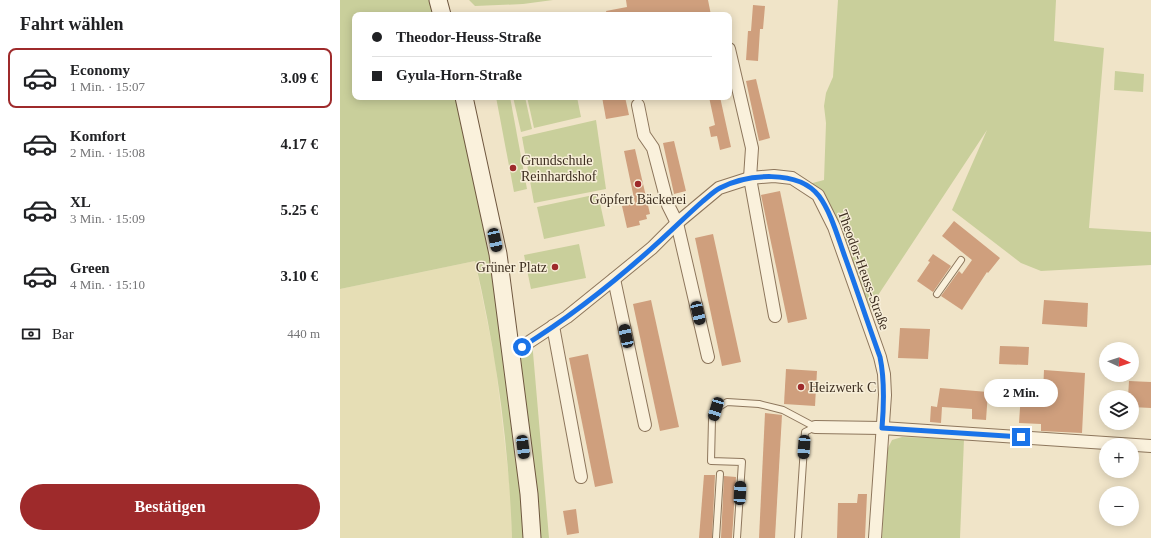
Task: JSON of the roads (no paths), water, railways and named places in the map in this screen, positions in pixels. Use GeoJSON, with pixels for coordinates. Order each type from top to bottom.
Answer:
{"type":"FeatureCollection","features":[{"type":"Feature","properties":{"kind":"main road"},"geometry":{"type":"LineString","coordinates":[[465,100],[498,254],[529,494],[532,538]]}},
{"type":"Feature","properties":{"kind":"street"},"geometry":{"type":"LineString","coordinates":[[732,62],[752,148],[750,178],[775,316]]}},
{"type":"Feature","properties":{"kind":"street"},"geometry":{"type":"LineString","coordinates":[[638,105],[644,135],[653,148],[668,205],[678,223],[708,357]]}},
{"type":"Feature","properties":{"kind":"street","name":"Theodor-Heuss-Straße"},"geometry":{"type":"LineString","coordinates":[[511,354],[553,326],[614,279],[652,248],[678,223],[719,188],[750,178],[774,176],[792,178],[805,185],[818,195],[834,227],[880,357],[884,374],[885,395],[875,538]]}},
{"type":"Feature","properties":{"kind":"street"},"geometry":{"type":"LineString","coordinates":[[614,279],[645,425]]}},
{"type":"Feature","properties":{"kind":"street"},"geometry":{"type":"LineString","coordinates":[[553,326],[581,477]]}},
{"type":"Feature","properties":{"kind":"street"},"geometry":{"type":"LineString","coordinates":[[815,426],[882,428],[1151,446]]}},
{"type":"Feature","properties":{"kind":"lane"},"geometry":{"type":"LineString","coordinates":[[937,294],[961,260]]}},
{"type":"Feature","properties":{"kind":"lane"},"geometry":{"type":"LineString","coordinates":[[737,538],[742,462],[711,461],[712,420],[716,409],[728,402],[759,404],[783,410],[815,426]]}},
{"type":"Feature","properties":{"kind":"lane"},"geometry":{"type":"LineString","coordinates":[[798,538],[805,432],[815,426]]}},
{"type":"Feature","properties":{"kind":"lane"},"geometry":{"type":"LineString","coordinates":[[716,538],[720,474]]}},
{"type":"Feature","properties":{"kind":"place","name":"Grundschule Reinhardshof"},"geometry":{"type":"Point","coordinates":[513,168]}},
{"type":"Feature","properties":{"kind":"place","name":"Göpfert Bäckerei"},"geometry":{"type":"Point","coordinates":[638,184]}},
{"type":"Feature","properties":{"kind":"place","name":"Grüner Platz"},"geometry":{"type":"Point","coordinates":[555,267]}},
{"type":"Feature","properties":{"kind":"place","name":"Heizwerk C"},"geometry":{"type":"Point","coordinates":[801,387]}}]}
